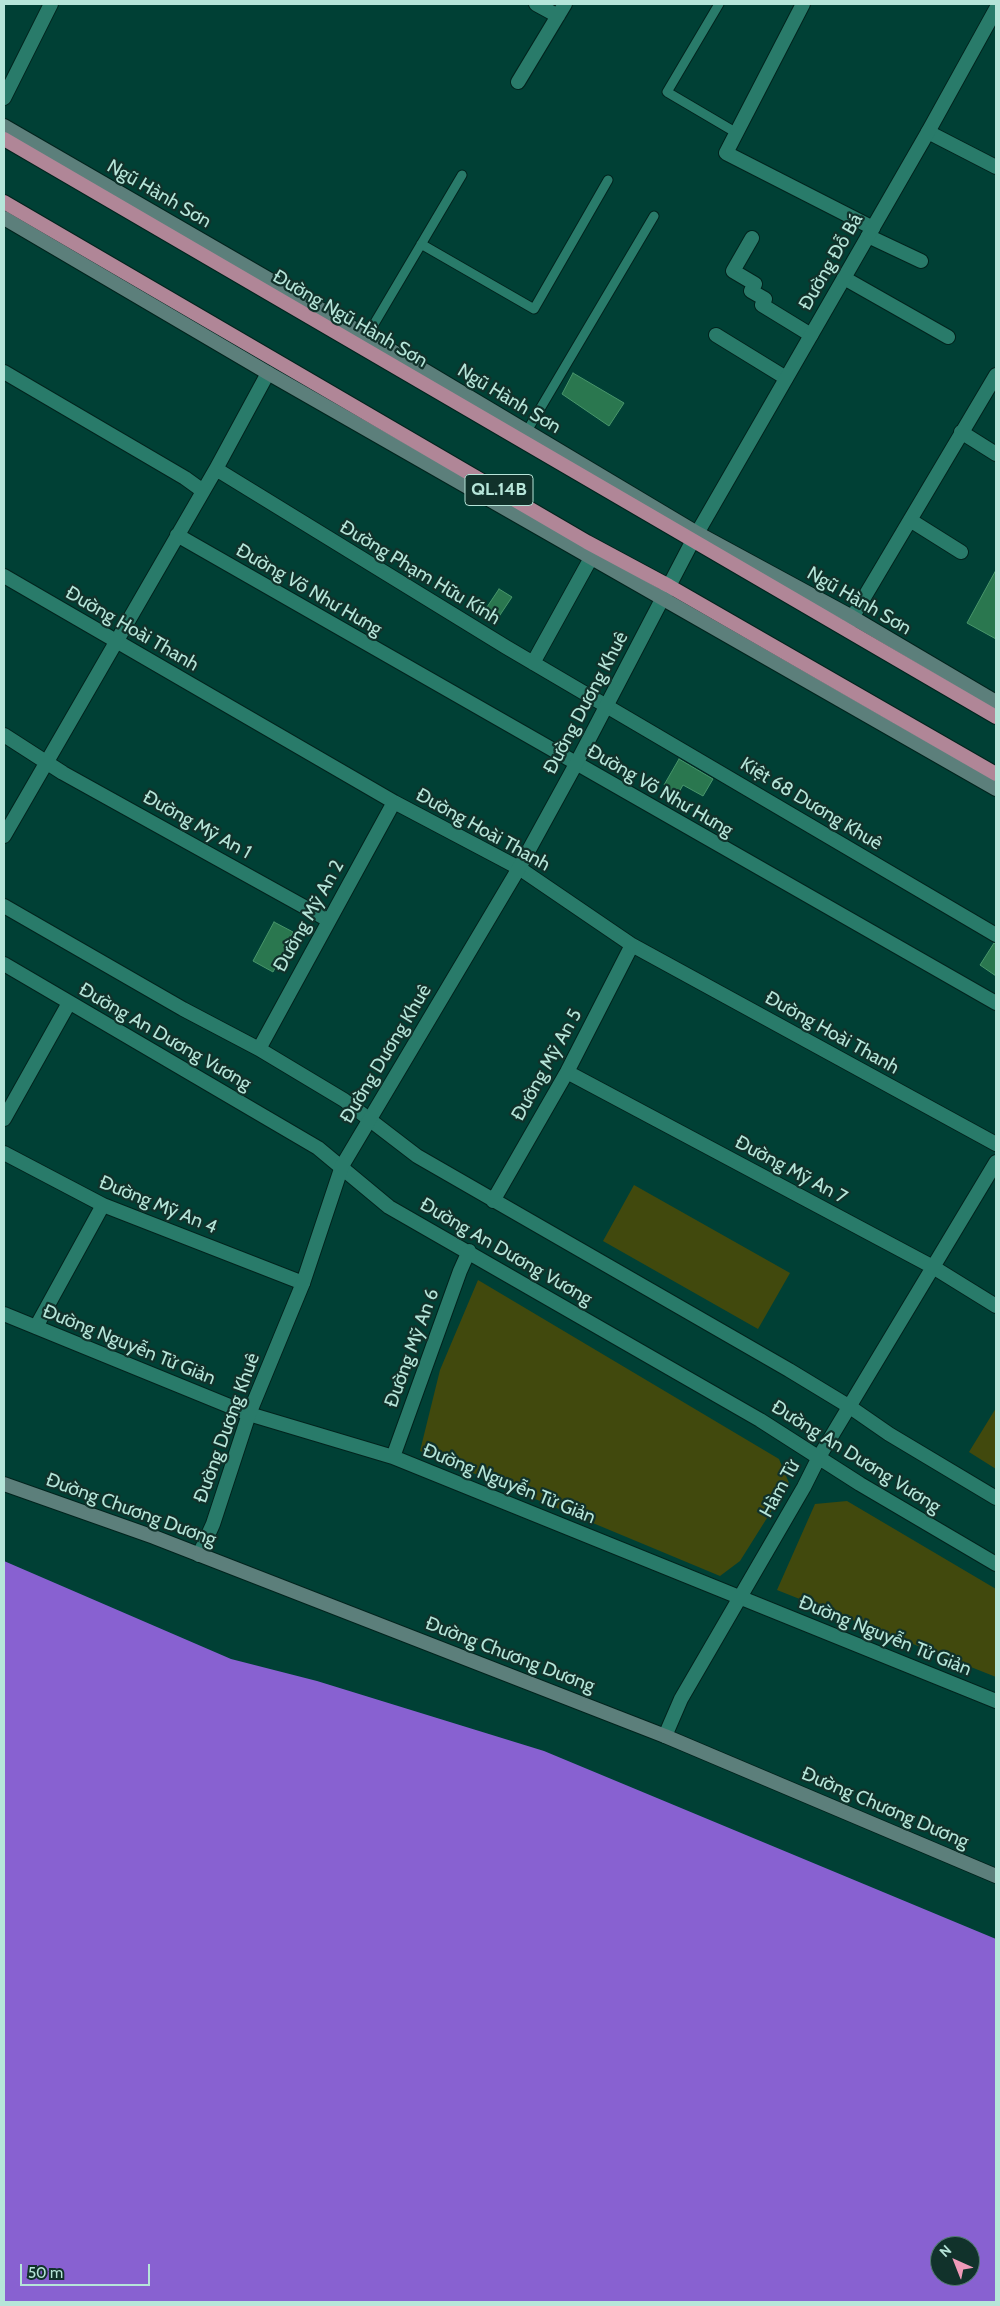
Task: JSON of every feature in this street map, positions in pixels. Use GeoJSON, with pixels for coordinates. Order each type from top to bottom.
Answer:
{"type":"FeatureCollection","features":[{"type":"Feature","properties":{"kind":"highway","name":"Đường Ngũ Hành Sơn"},"geometry":{"type":"LineString","coordinates":[[4,139],[364,342],[694,537],[729,563]]}},
{"type":"Feature","properties":{"kind":"highway","name":"QL.14B"},"geometry":{"type":"LineString","coordinates":[[4,202],[587,542],[666,592],[996,774]]}},
{"type":"Feature","properties":{"kind":"highway","name":"Ngũ Hành Sơn"},"geometry":{"type":"LineString","coordinates":[[729,563],[849,623],[996,718]]}},
{"type":"Feature","properties":{"kind":"main road","name":"Ngũ Hành Sơn"},"geometry":{"type":"LineString","coordinates":[[4,126],[364,342]]}},
{"type":"Feature","properties":{"kind":"main road"},"geometry":{"type":"LineString","coordinates":[[4,218],[268,373],[591,558],[666,592],[996,789]]}},
{"type":"Feature","properties":{"kind":"main road","name":"Ngũ Hành Sơn"},"geometry":{"type":"LineString","coordinates":[[694,537],[996,702]]}},
{"type":"Feature","properties":{"kind":"main road","name":"Đường Chương Dương"},"geometry":{"type":"LineString","coordinates":[[4,1484],[199,1554],[665,1736],[996,1876]]}},
{"type":"Feature","properties":{"kind":"street"},"geometry":{"type":"LineString","coordinates":[[4,98],[51,4]]}},
{"type":"Feature","properties":{"kind":"street"},"geometry":{"type":"LineString","coordinates":[[536,4],[558,16]]}},
{"type":"Feature","properties":{"kind":"street"},"geometry":{"type":"LineString","coordinates":[[518,82],[565,4]]}},
{"type":"Feature","properties":{"kind":"street"},"geometry":{"type":"LineString","coordinates":[[803,4],[735,132],[726,153],[921,261]]}},
{"type":"Feature","properties":{"kind":"street","name":"Đường Đỗ Bá"},"geometry":{"type":"LineString","coordinates":[[694,537],[928,132],[996,8]]}},
{"type":"Feature","properties":{"kind":"street"},"geometry":{"type":"LineString","coordinates":[[928,132],[996,168]]}},
{"type":"Feature","properties":{"kind":"street"},"geometry":{"type":"LineString","coordinates":[[752,238],[733,271],[755,284],[751,291],[764,299],[762,305],[811,335]]}},
{"type":"Feature","properties":{"kind":"street"},"geometry":{"type":"LineString","coordinates":[[844,278],[948,337]]}},
{"type":"Feature","properties":{"kind":"street"},"geometry":{"type":"LineString","coordinates":[[716,334],[786,378]]}},
{"type":"Feature","properties":{"kind":"street"},"geometry":{"type":"LineString","coordinates":[[4,372],[203,490]]}},
{"type":"Feature","properties":{"kind":"street"},"geometry":{"type":"LineString","coordinates":[[4,836],[216,469],[268,373]]}},
{"type":"Feature","properties":{"kind":"street"},"geometry":{"type":"LineString","coordinates":[[849,623],[996,375]]}},
{"type":"Feature","properties":{"kind":"street"},"geometry":{"type":"LineString","coordinates":[[961,432],[996,454]]}},
{"type":"Feature","properties":{"kind":"street","name":"Đường Phạm Hữu Kính"},"geometry":{"type":"LineString","coordinates":[[216,469],[606,706]]}},
{"type":"Feature","properties":{"kind":"street"},"geometry":{"type":"LineString","coordinates":[[910,520],[960,552]]}},
{"type":"Feature","properties":{"kind":"street","name":"Đường Võ Như Hưng"},"geometry":{"type":"LineString","coordinates":[[177,535],[996,1003]]}},
{"type":"Feature","properties":{"kind":"street","name":"Đường Dương Khuê"},"geometry":{"type":"LineString","coordinates":[[199,1554],[213,1524],[249,1414],[303,1283],[342,1166],[519,868],[576,764],[694,537]]}},
{"type":"Feature","properties":{"kind":"street"},"geometry":{"type":"LineString","coordinates":[[533,663],[591,558]]}},
{"type":"Feature","properties":{"kind":"street","name":"Đường Hoài Thanh"},"geometry":{"type":"LineString","coordinates":[[4,576],[394,802],[519,868],[632,945],[996,1144]]}},
{"type":"Feature","properties":{"kind":"street","name":"Kiệt 68 Dương Khuê"},"geometry":{"type":"LineString","coordinates":[[606,706],[996,935]]}},
{"type":"Feature","properties":{"kind":"street","name":"Đường Mỹ An 1"},"geometry":{"type":"LineString","coordinates":[[4,736],[47,763],[328,920]]}},
{"type":"Feature","properties":{"kind":"street","name":"Đường Mỹ An 2"},"geometry":{"type":"LineString","coordinates":[[259,1049],[394,802]]}},
{"type":"Feature","properties":{"kind":"street","name":"Đường An Dương Vương"},"geometry":{"type":"LineString","coordinates":[[4,906],[183,1009],[259,1049],[369,1118],[417,1156],[850,1407],[889,1434],[996,1498]]}},
{"type":"Feature","properties":{"kind":"street","name":"Đường Mỹ An 5"},"geometry":{"type":"LineString","coordinates":[[493,1201],[567,1072],[632,945]]}},
{"type":"Feature","properties":{"kind":"street","name":"Đường An Dương Vương"},"geometry":{"type":"LineString","coordinates":[[4,964],[309,1143],[342,1166],[389,1206],[760,1420],[860,1484],[996,1564]]}},
{"type":"Feature","properties":{"kind":"street"},"geometry":{"type":"LineString","coordinates":[[4,1119],[69,1003]]}},
{"type":"Feature","properties":{"kind":"street","name":"Đường Mỹ An 7"},"geometry":{"type":"LineString","coordinates":[[567,1072],[933,1267],[996,1306]]}},
{"type":"Feature","properties":{"kind":"street","name":"Đường Mỹ An 4"},"geometry":{"type":"LineString","coordinates":[[4,1153],[103,1205],[303,1283]]}},
{"type":"Feature","properties":{"kind":"street","name":"Hàm Tử"},"geometry":{"type":"LineString","coordinates":[[665,1736],[681,1699],[819,1457],[996,1162]]}},
{"type":"Feature","properties":{"kind":"street"},"geometry":{"type":"LineString","coordinates":[[36,1326],[103,1205]]}},
{"type":"Feature","properties":{"kind":"street","name":"Đường Mỹ An 6"},"geometry":{"type":"LineString","coordinates":[[393,1457],[469,1252]]}},
{"type":"Feature","properties":{"kind":"street","name":"Đường Nguyễn Tử Giản"},"geometry":{"type":"LineString","coordinates":[[4,1314],[249,1414],[393,1457],[996,1701]]}},
{"type":"Feature","properties":{"kind":"lane"},"geometry":{"type":"LineString","coordinates":[[720,4],[667,92],[735,132]]}},
{"type":"Feature","properties":{"kind":"lane"},"geometry":{"type":"LineString","coordinates":[[364,342],[462,175]]}},
{"type":"Feature","properties":{"kind":"lane"},"geometry":{"type":"LineString","coordinates":[[421,244],[534,309],[608,180]]}},
{"type":"Feature","properties":{"kind":"lane"},"geometry":{"type":"LineString","coordinates":[[524,436],[654,216]]}},
{"type":"Feature","properties":{"kind":"green space"},"geometry":{"type":"Polygon","coordinates":[[[634,1185],[790,1273],[758,1329],[603,1241],[634,1185]]]}},
{"type":"Feature","properties":{"kind":"green space"},"geometry":{"type":"Polygon","coordinates":[[[478,1280],[779,1459],[789,1483],[740,1561],[720,1576],[420,1451],[440,1370],[478,1280]]]}},
{"type":"Feature","properties":{"kind":"green space"},"geometry":{"type":"Polygon","coordinates":[[[996,1408],[996,1469],[969,1452],[996,1408]]]}},
{"type":"Feature","properties":{"kind":"green space"},"geometry":{"type":"Polygon","coordinates":[[[847,1501],[996,1589],[996,1677],[777,1590],[815,1504],[847,1501]]]}},
{"type":"Feature","properties":{"kind":"shaded area"},"geometry":{"type":"Polygon","coordinates":[[[4,1561],[231,1659],[317,1681],[544,1751],[996,1939],[996,2302],[4,2302],[4,1561]]]}},
{"type":"Feature","properties":{"kind":"building"},"geometry":{"type":"Polygon","coordinates":[[[573,373],[624,403],[609,426],[562,394],[573,373]]]}},
{"type":"Feature","properties":{"kind":"building"},"geometry":{"type":"Polygon","coordinates":[[[996,570],[996,639],[967,623],[996,570]]]}},
{"type":"Feature","properties":{"kind":"building"},"geometry":{"type":"Polygon","coordinates":[[[499,589],[512,597],[498,618],[485,610],[499,589]]]}},
{"type":"Feature","properties":{"kind":"building"},"geometry":{"type":"Polygon","coordinates":[[[679,759],[713,779],[703,796],[683,785],[678,794],[664,785],[679,759]]]}},
{"type":"Feature","properties":{"kind":"building"},"geometry":{"type":"Polygon","coordinates":[[[274,922],[293,932],[273,972],[253,961],[274,922]]]}},
{"type":"Feature","properties":{"kind":"building"},"geometry":{"type":"Polygon","coordinates":[[[994,943],[996,944],[996,976],[980,965],[994,943]]]}}]}
